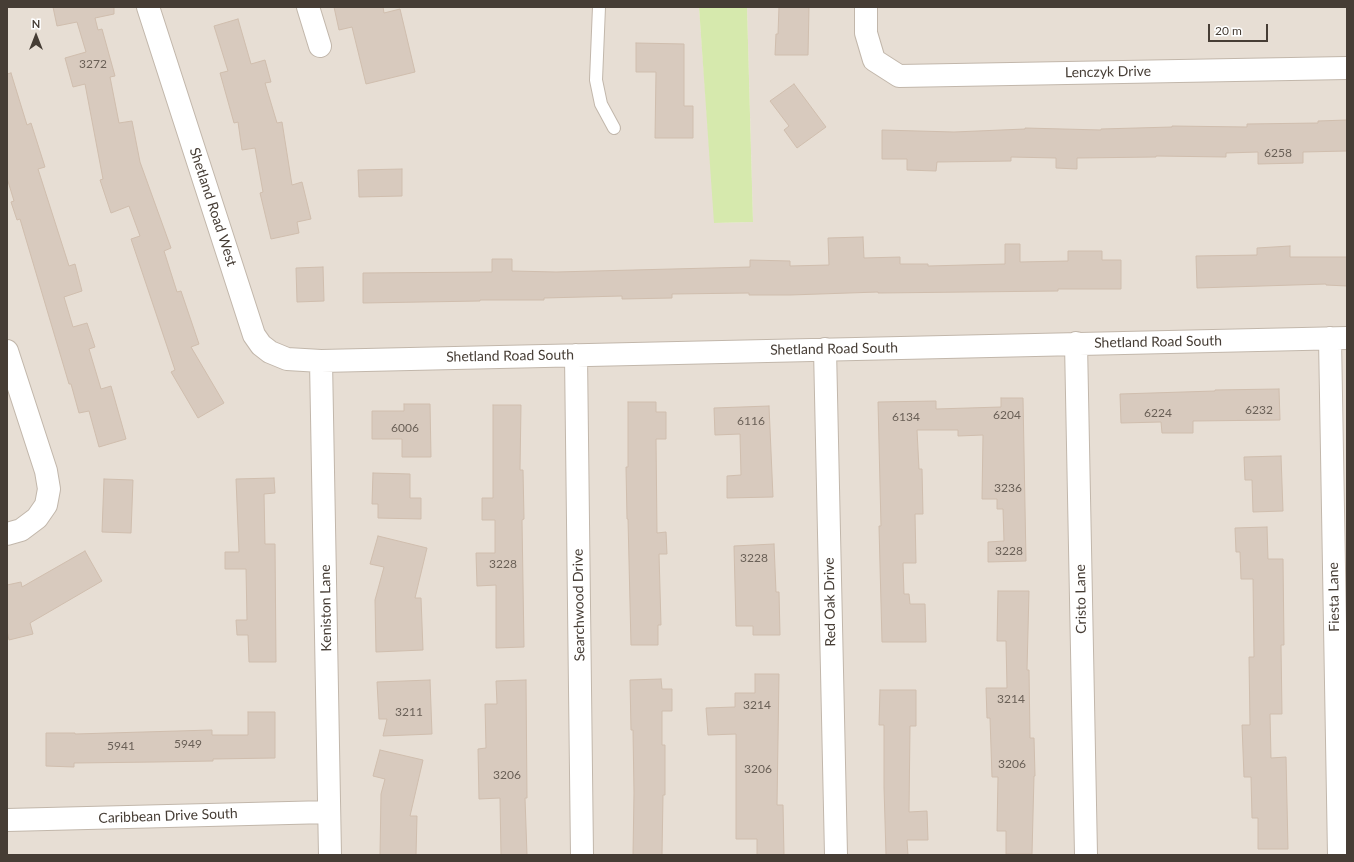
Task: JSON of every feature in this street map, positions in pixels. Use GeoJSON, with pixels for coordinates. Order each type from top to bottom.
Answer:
{"type":"FeatureCollection","features":[{"type":"Feature","properties":{"kind":"street","name":"Shetland Road West"},"geometry":{"type":"LineString","coordinates":[[148,7],[254,335],[261,345],[270,352],[288,359],[321,361]]}},
{"type":"Feature","properties":{"kind":"street"},"geometry":{"type":"LineString","coordinates":[[308,7],[320,46]]}},
{"type":"Feature","properties":{"kind":"street","name":"Lenczyk Drive"},"geometry":{"type":"LineString","coordinates":[[866,7],[866,33],[874,60],[899,76],[1347,68]]}},
{"type":"Feature","properties":{"kind":"street","name":"Shetland Road South"},"geometry":{"type":"LineString","coordinates":[[321,361],[1338,338]]}},
{"type":"Feature","properties":{"kind":"street","name":"Fiesta Lane"},"geometry":{"type":"LineString","coordinates":[[1338,338],[1339,855]]}},
{"type":"Feature","properties":{"kind":"street","name":"Cristo Lane"},"geometry":{"type":"LineString","coordinates":[[1076,343],[1086,855]]}},
{"type":"Feature","properties":{"kind":"street","name":"Red Oak Drive"},"geometry":{"type":"LineString","coordinates":[[825,349],[836,855]]}},
{"type":"Feature","properties":{"kind":"street"},"geometry":{"type":"LineString","coordinates":[[7,351],[46,470],[49,488],[46,504],[37,518],[21,530],[7,534]]}},
{"type":"Feature","properties":{"kind":"street","name":"Searchwood Drive"},"geometry":{"type":"LineString","coordinates":[[576,355],[582,855]]}},
{"type":"Feature","properties":{"kind":"street","name":"Keniston Lane"},"geometry":{"type":"LineString","coordinates":[[321,361],[330,855]]}},
{"type":"Feature","properties":{"kind":"street","name":"Caribbean Drive South"},"geometry":{"type":"LineString","coordinates":[[7,820],[329,812]]}},
{"type":"Feature","properties":{"kind":"lane"},"geometry":{"type":"LineString","coordinates":[[599,7],[596,80],[601,104],[614,128]]}},
{"type":"Feature","properties":{"kind":"shaded area"},"geometry":{"type":"Polygon","coordinates":[[[7,7],[699,7],[715,223],[753,222],[747,7],[1347,7],[1347,855],[7,855],[7,7]]]}},
{"type":"Feature","properties":{"kind":"green space"},"geometry":{"type":"Polygon","coordinates":[[[699,7],[747,7],[753,222],[714,223],[699,7]]]}},
{"type":"Feature","properties":{"kind":"building"},"geometry":{"type":"Polygon","coordinates":[[[53,7],[114,7],[114,14],[95,18],[98,30],[102,29],[115,76],[110,77],[119,123],[132,121],[140,162],[171,248],[164,251],[177,292],[181,291],[199,344],[191,347],[224,403],[198,418],[171,372],[175,370],[131,239],[140,236],[129,206],[111,213],[100,180],[103,179],[85,84],[73,87],[65,58],[86,52],[77,22],[57,26],[53,7]]]}},
{"type":"Feature","properties":{"kind":"building"},"geometry":{"type":"Polygon","coordinates":[[[334,7],[383,7],[384,13],[400,9],[415,72],[366,84],[352,27],[339,30],[334,7]]]}},
{"type":"Feature","properties":{"kind":"building"},"geometry":{"type":"Polygon","coordinates":[[[779,7],[809,7],[808,55],[775,55],[776,34],[778,34],[779,7]]]}},
{"type":"Feature","properties":{"kind":"building"},"geometry":{"type":"Polygon","coordinates":[[[238,19],[251,64],[265,60],[271,82],[265,83],[277,123],[282,122],[292,185],[302,182],[311,219],[297,222],[299,233],[271,239],[260,193],[263,192],[255,148],[242,150],[238,122],[234,123],[220,73],[228,71],[214,26],[238,19]]]}},
{"type":"Feature","properties":{"kind":"building"},"geometry":{"type":"Polygon","coordinates":[[[636,43],[684,44],[684,106],[693,106],[693,138],[655,138],[656,72],[636,72],[636,43]]]}},
{"type":"Feature","properties":{"kind":"building"},"geometry":{"type":"Polygon","coordinates":[[[11,73],[27,125],[31,123],[45,167],[38,169],[69,266],[75,264],[82,291],[64,297],[73,327],[87,323],[95,347],[89,349],[101,389],[111,386],[126,439],[99,447],[89,411],[79,413],[20,219],[17,220],[11,202],[14,201],[7,178],[7,74],[11,73]]]}},
{"type":"Feature","properties":{"kind":"building"},"geometry":{"type":"Polygon","coordinates":[[[794,84],[826,127],[797,148],[784,130],[789,126],[770,101],[794,84]]]}},
{"type":"Feature","properties":{"kind":"building"},"geometry":{"type":"Polygon","coordinates":[[[1347,120],[1347,151],[1303,152],[1303,163],[1258,164],[1258,152],[1226,153],[1226,157],[1156,156],[1077,158],[1077,169],[1056,168],[1056,158],[1011,157],[1011,161],[937,162],[936,171],[907,170],[907,159],[882,159],[882,130],[954,132],[1025,128],[1101,130],[1172,126],[1247,127],[1247,124],[1318,123],[1318,121],[1347,120]]]}},
{"type":"Feature","properties":{"kind":"building"},"geometry":{"type":"Polygon","coordinates":[[[402,169],[402,196],[359,197],[358,170],[402,169]]]}},
{"type":"Feature","properties":{"kind":"building"},"geometry":{"type":"Polygon","coordinates":[[[863,237],[864,258],[900,257],[900,264],[928,264],[928,266],[1005,264],[1005,244],[1020,244],[1020,262],[1068,261],[1068,251],[1102,251],[1102,260],[1121,260],[1121,289],[1058,289],[1058,291],[878,292],[790,295],[749,295],[749,293],[672,294],[672,298],[622,299],[622,296],[544,298],[544,300],[363,303],[363,273],[492,272],[492,259],[512,259],[512,271],[556,272],[750,267],[750,260],[790,261],[790,266],[829,265],[828,238],[863,237]]]}},
{"type":"Feature","properties":{"kind":"building"},"geometry":{"type":"Polygon","coordinates":[[[1290,246],[1290,257],[1347,257],[1347,286],[1326,284],[1197,288],[1196,256],[1257,255],[1257,248],[1290,246]]]}},
{"type":"Feature","properties":{"kind":"building"},"geometry":{"type":"Polygon","coordinates":[[[323,267],[324,301],[297,302],[296,268],[323,267]]]}},
{"type":"Feature","properties":{"kind":"building"},"geometry":{"type":"Polygon","coordinates":[[[1279,389],[1280,420],[1193,421],[1193,433],[1162,433],[1161,422],[1121,423],[1120,394],[1279,389]]]}},
{"type":"Feature","properties":{"kind":"building"},"geometry":{"type":"Polygon","coordinates":[[[1001,398],[1023,398],[1026,561],[988,562],[988,542],[1004,541],[1003,509],[997,509],[997,499],[982,499],[983,435],[958,436],[958,430],[917,430],[919,469],[922,469],[923,514],[915,514],[916,563],[903,563],[904,594],[909,594],[910,604],[925,604],[926,642],[882,642],[878,402],[936,401],[936,409],[1001,407],[1001,398]]]}},
{"type":"Feature","properties":{"kind":"building"},"geometry":{"type":"Polygon","coordinates":[[[628,402],[656,402],[656,412],[666,412],[666,439],[656,439],[657,533],[666,532],[667,554],[659,554],[661,625],[658,625],[658,645],[631,645],[626,467],[628,467],[628,402]]]}},
{"type":"Feature","properties":{"kind":"building"},"geometry":{"type":"Polygon","coordinates":[[[404,404],[430,404],[431,457],[402,457],[402,439],[372,439],[372,411],[404,411],[404,404]]]}},
{"type":"Feature","properties":{"kind":"building"},"geometry":{"type":"Polygon","coordinates":[[[493,405],[521,405],[520,470],[523,470],[524,519],[522,520],[524,647],[496,648],[496,585],[477,586],[476,553],[495,553],[495,520],[482,520],[482,498],[493,498],[493,405]]]}},
{"type":"Feature","properties":{"kind":"building"},"geometry":{"type":"Polygon","coordinates":[[[769,406],[773,497],[727,498],[727,476],[741,475],[740,434],[715,435],[714,408],[769,406]]]}},
{"type":"Feature","properties":{"kind":"building"},"geometry":{"type":"Polygon","coordinates":[[[1281,456],[1283,511],[1253,512],[1252,480],[1245,480],[1244,457],[1281,456]]]}},
{"type":"Feature","properties":{"kind":"building"},"geometry":{"type":"Polygon","coordinates":[[[373,473],[410,474],[410,498],[421,498],[421,519],[378,518],[378,504],[372,504],[373,473]]]}},
{"type":"Feature","properties":{"kind":"building"},"geometry":{"type":"Polygon","coordinates":[[[274,478],[275,493],[264,494],[265,544],[275,544],[276,662],[249,662],[248,635],[237,635],[236,620],[247,620],[246,569],[225,569],[225,552],[239,552],[236,479],[274,478]]]}},
{"type":"Feature","properties":{"kind":"building"},"geometry":{"type":"Polygon","coordinates":[[[104,479],[133,480],[131,533],[102,532],[104,479]]]}},
{"type":"Feature","properties":{"kind":"building"},"geometry":{"type":"Polygon","coordinates":[[[1267,527],[1268,559],[1283,559],[1284,645],[1281,645],[1282,714],[1270,714],[1271,758],[1286,757],[1288,849],[1258,849],[1258,818],[1252,818],[1251,777],[1244,777],[1242,725],[1250,725],[1249,657],[1254,657],[1253,579],[1241,579],[1240,552],[1236,552],[1235,528],[1267,527]]]}},
{"type":"Feature","properties":{"kind":"building"},"geometry":{"type":"Polygon","coordinates":[[[378,536],[427,548],[415,598],[421,598],[423,650],[376,652],[375,600],[384,567],[370,564],[378,536]]]}},
{"type":"Feature","properties":{"kind":"building"},"geometry":{"type":"Polygon","coordinates":[[[774,544],[776,592],[779,592],[780,635],[753,635],[753,626],[736,626],[734,546],[774,544]]]}},
{"type":"Feature","properties":{"kind":"building"},"geometry":{"type":"Polygon","coordinates":[[[85,551],[102,581],[30,623],[33,634],[9,640],[7,631],[7,585],[21,582],[22,587],[85,551]]]}},
{"type":"Feature","properties":{"kind":"building"},"geometry":{"type":"Polygon","coordinates":[[[998,591],[1029,591],[1027,670],[1029,670],[1030,738],[1034,738],[1035,776],[1032,854],[1006,854],[1006,831],[997,831],[998,777],[992,777],[990,718],[987,718],[986,688],[1007,688],[1006,641],[997,641],[998,591]]]}},
{"type":"Feature","properties":{"kind":"building"},"geometry":{"type":"Polygon","coordinates":[[[755,674],[779,674],[777,805],[783,805],[784,855],[757,855],[757,839],[736,839],[736,734],[708,735],[706,708],[735,707],[735,693],[755,693],[755,674]]]}},
{"type":"Feature","properties":{"kind":"building"},"geometry":{"type":"Polygon","coordinates":[[[661,679],[662,689],[672,689],[672,711],[662,711],[662,745],[665,745],[665,795],[663,795],[662,855],[633,855],[633,730],[631,730],[630,680],[661,679]]]}},
{"type":"Feature","properties":{"kind":"building"},"geometry":{"type":"Polygon","coordinates":[[[430,680],[432,734],[383,736],[387,719],[379,719],[377,682],[430,680]]]}},
{"type":"Feature","properties":{"kind":"building"},"geometry":{"type":"Polygon","coordinates":[[[526,680],[527,798],[525,798],[527,855],[501,855],[500,798],[479,799],[478,749],[486,748],[485,704],[497,704],[496,681],[526,680]]]}},
{"type":"Feature","properties":{"kind":"building"},"geometry":{"type":"Polygon","coordinates":[[[880,690],[916,690],[916,726],[910,726],[909,812],[927,811],[928,840],[907,840],[908,855],[886,855],[884,725],[879,725],[880,690]]]}},
{"type":"Feature","properties":{"kind":"building"},"geometry":{"type":"Polygon","coordinates":[[[248,712],[275,712],[275,758],[213,759],[213,761],[74,763],[74,767],[46,766],[46,733],[75,734],[212,730],[212,735],[248,735],[248,712]]]}},
{"type":"Feature","properties":{"kind":"building"},"geometry":{"type":"Polygon","coordinates":[[[380,750],[423,760],[410,816],[417,816],[416,855],[380,855],[381,794],[385,779],[373,776],[380,750]]]}}]}
